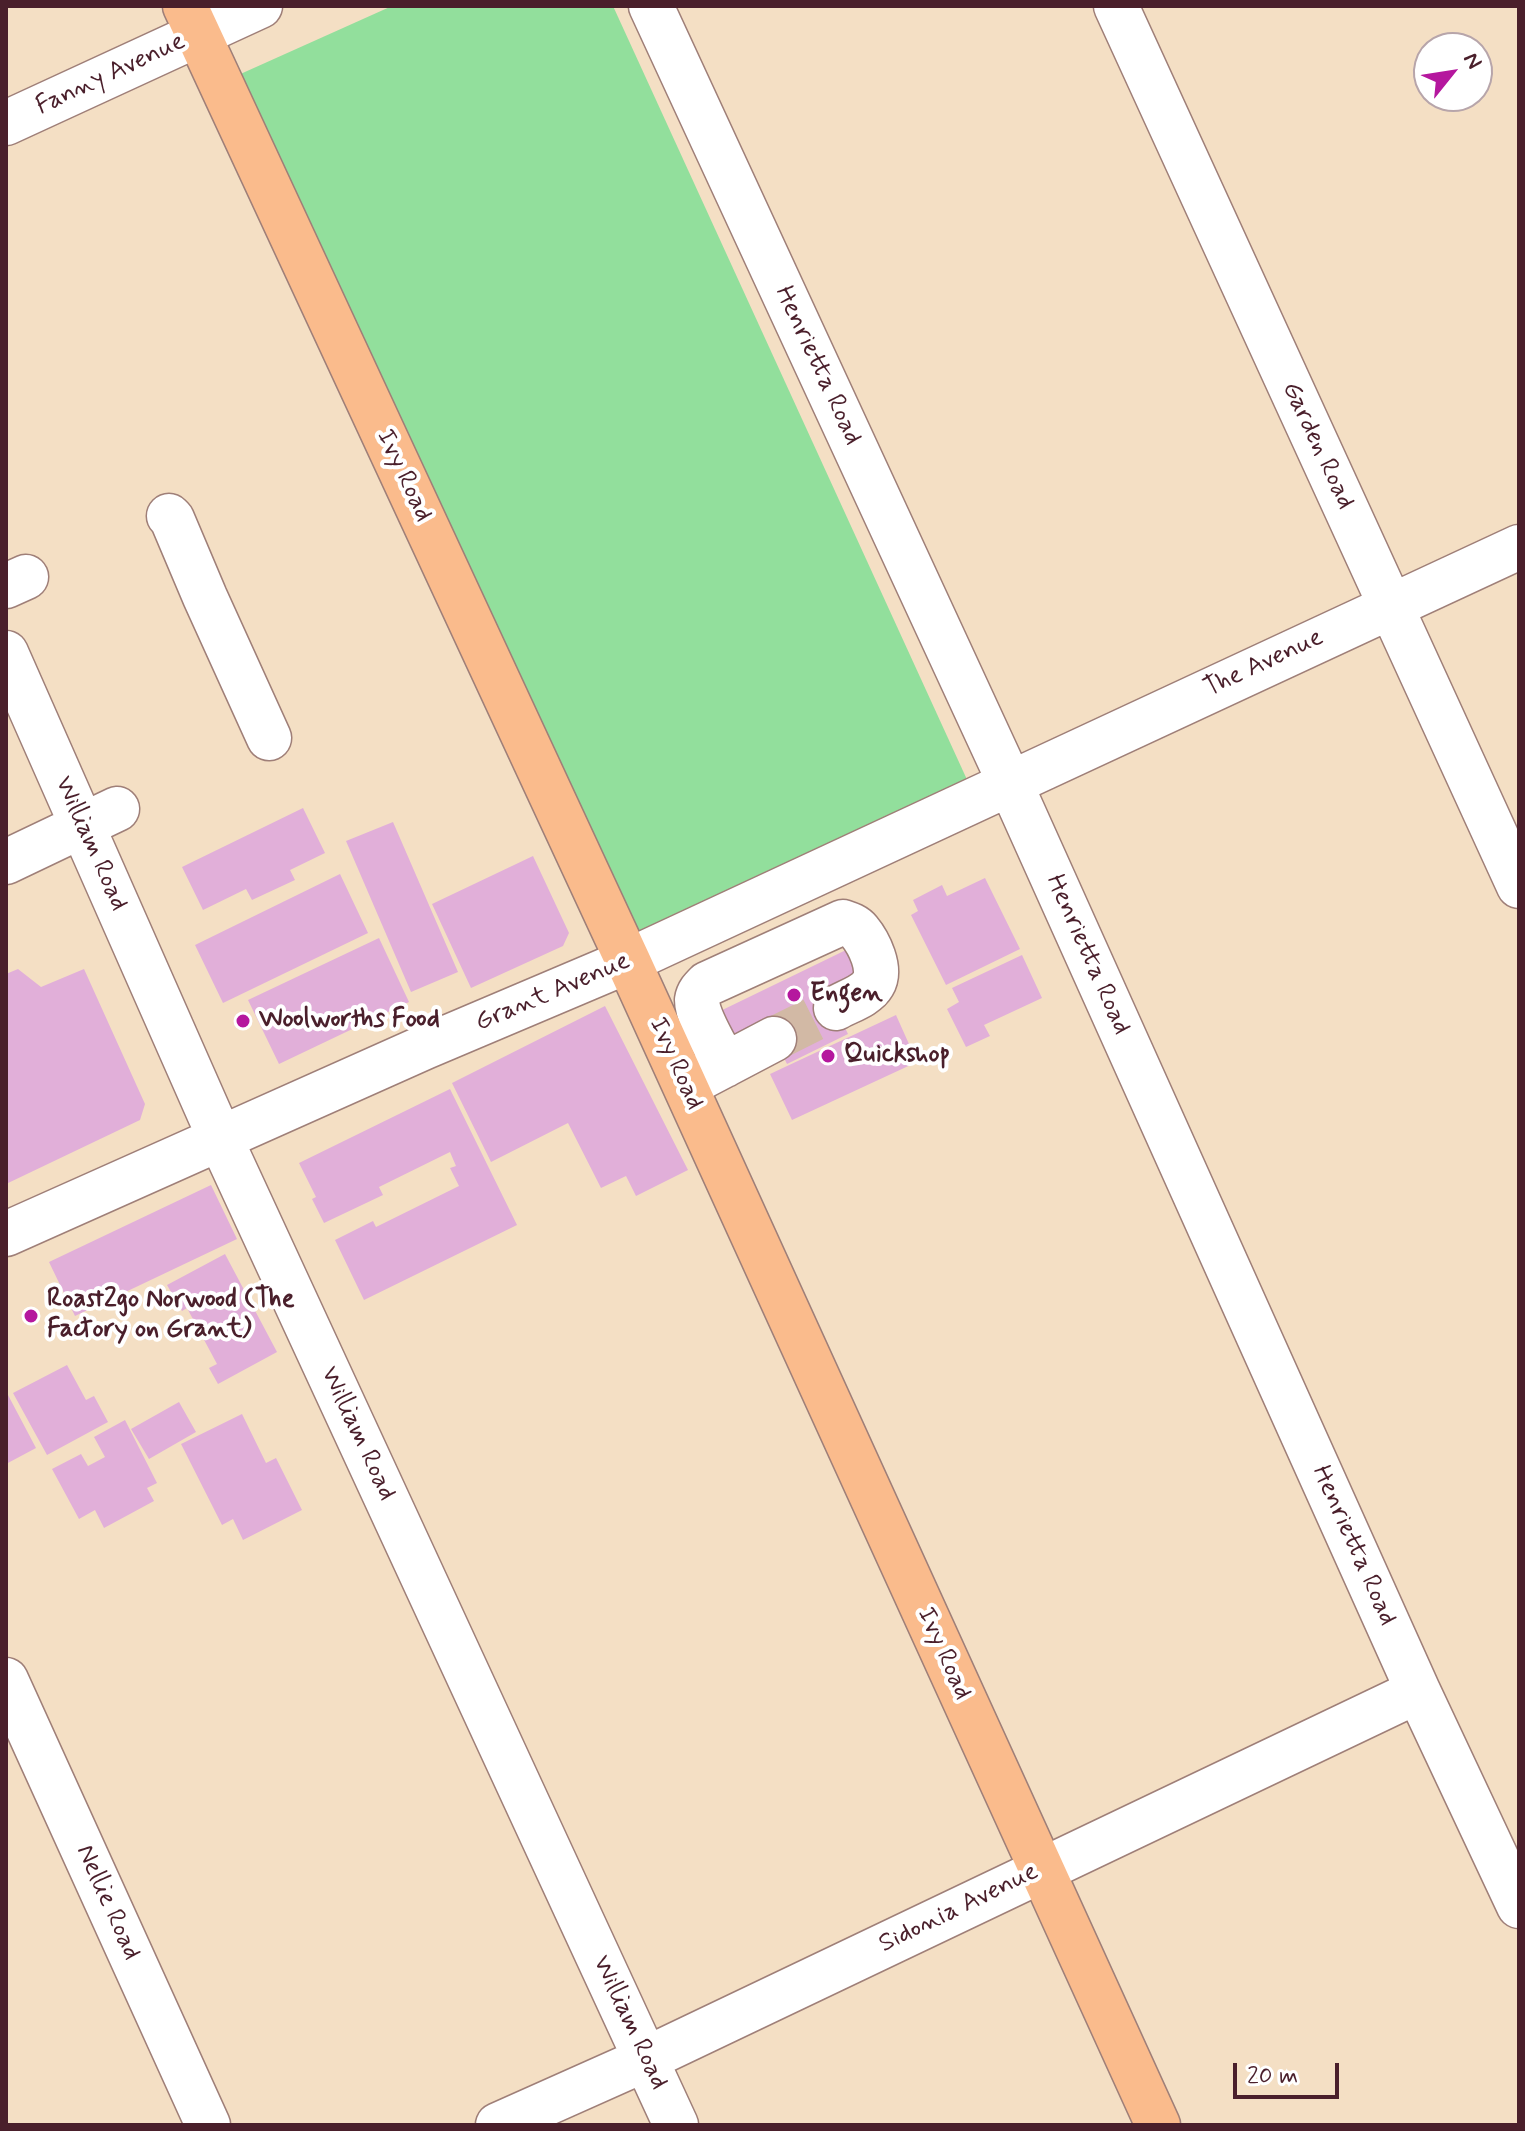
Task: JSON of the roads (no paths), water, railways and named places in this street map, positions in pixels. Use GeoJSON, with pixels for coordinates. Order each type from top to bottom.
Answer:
{"type":"FeatureCollection","features":[{"type":"Feature","properties":{"kind":"main road","name":"Ivy Road"},"geometry":{"type":"LineString","coordinates":[[192,20],[685,1085],[1158,2125]]}},
{"type":"Feature","properties":{"kind":"street","name":"Fanny Avenue"},"geometry":{"type":"LineString","coordinates":[[6,123],[192,20],[260,6]]}},
{"type":"Feature","properties":{"kind":"street","name":"Henrietta Road"},"geometry":{"type":"LineString","coordinates":[[651,6],[1010,783],[1418,1691],[1519,1906]]}},
{"type":"Feature","properties":{"kind":"street","name":"Garden Road"},"geometry":{"type":"LineString","coordinates":[[1116,6],[1519,886]]}},
{"type":"Feature","properties":{"kind":"street"},"geometry":{"type":"LineString","coordinates":[[169,516],[269,738]]}},
{"type":"Feature","properties":{"kind":"street","name":"The Avenue"},"geometry":{"type":"LineString","coordinates":[[1010,783],[1519,547]]}},
{"type":"Feature","properties":{"kind":"street","name":"William Road"},"geometry":{"type":"LineString","coordinates":[[6,653],[99,818],[220,1138],[676,2125]]}},
{"type":"Feature","properties":{"kind":"street","name":"Grant Avenue"},"geometry":{"type":"LineString","coordinates":[[6,1234],[425,1047],[628,961],[1010,783]]}},
{"type":"Feature","properties":{"kind":"street"},"geometry":{"type":"LineString","coordinates":[[6,862],[99,818]]}},
{"type":"Feature","properties":{"kind":"street"},"geometry":{"type":"LineString","coordinates":[[773,894],[796,944]]}},
{"type":"Feature","properties":{"kind":"street"},"geometry":{"type":"LineString","coordinates":[[725,1065],[700,1014],[699,992],[707,984],[843,922],[852,924],[860,932],[877,967],[875,981],[867,991],[836,1008]]}},
{"type":"Feature","properties":{"kind":"street"},"geometry":{"type":"LineString","coordinates":[[685,1085],[774,1039]]}},
{"type":"Feature","properties":{"kind":"street","name":"Nellie Road"},"geometry":{"type":"LineString","coordinates":[[6,1680],[208,2125]]}},
{"type":"Feature","properties":{"kind":"street","name":"Sidonia Avenue"},"geometry":{"type":"LineString","coordinates":[[498,2125],[646,2059],[1418,1691]]}},
{"type":"Feature","properties":{"kind":"tunnel"},"geometry":{"type":"LineString","coordinates":[[774,1039],[836,1008]]}},
{"type":"Feature","properties":{"kind":"place","name":"Engen"},"geometry":{"type":"Point","coordinates":[794,995]}},
{"type":"Feature","properties":{"kind":"place","name":"Woolworths Food"},"geometry":{"type":"Point","coordinates":[243,1021]}},
{"type":"Feature","properties":{"kind":"place","name":"Quickshop"},"geometry":{"type":"Point","coordinates":[828,1056]}},
{"type":"Feature","properties":{"kind":"place","name":"Roast2go Norwood (The Factory on Grant)"},"geometry":{"type":"Point","coordinates":[31,1316]}}]}
